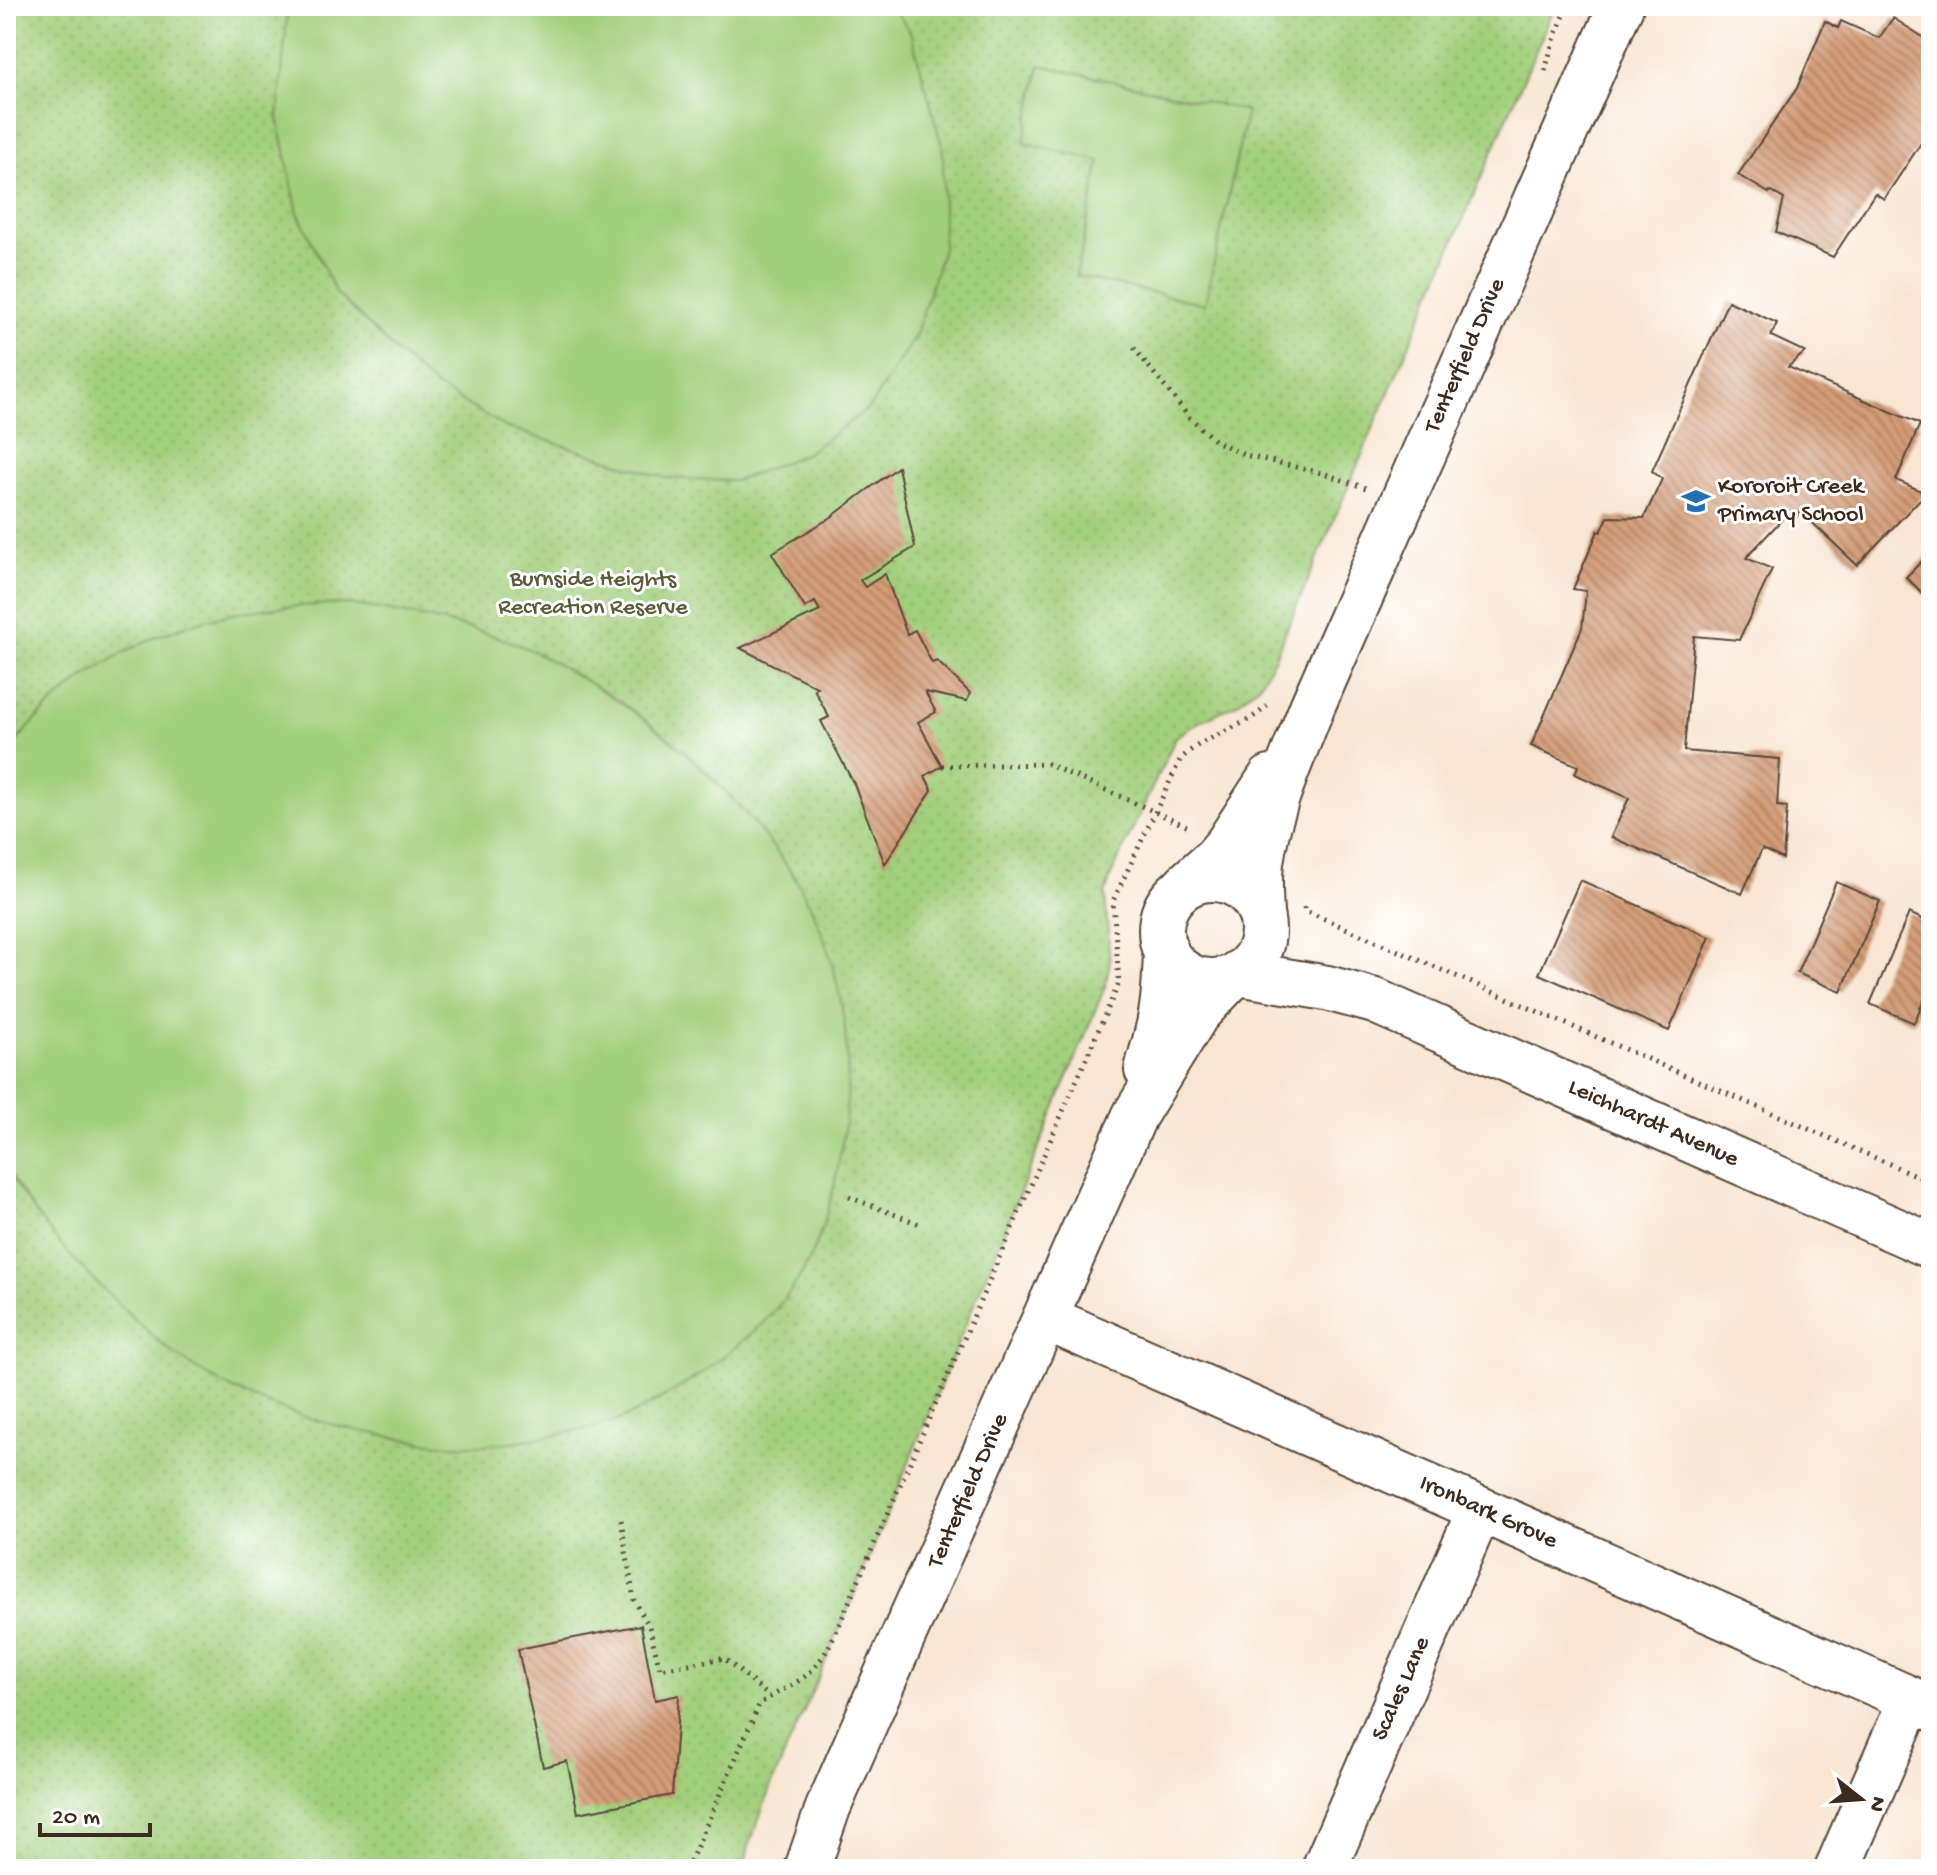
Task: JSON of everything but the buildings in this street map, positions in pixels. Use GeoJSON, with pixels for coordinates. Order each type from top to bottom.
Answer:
{"type":"FeatureCollection","features":[{"type":"Feature","properties":{"kind":"street","name":"Tenterfield Drive"},"geometry":{"type":"LineString","coordinates":[[1262,923],[1260,876],[1267,835],[1281,787],[1312,707],[1621,6]]}},
{"type":"Feature","properties":{"kind":"street","name":"Tenterfield Drive"},"geometry":{"type":"LineString","coordinates":[[1185,885],[1227,844],[1312,707]]}},
{"type":"Feature","properties":{"kind":"street"},"geometry":{"type":"LineString","coordinates":[[1214,878],[1230,881],[1254,900],[1262,923],[1257,954],[1248,966],[1235,975],[1211,981],[1195,978],[1180,971],[1169,959],[1162,944],[1160,927],[1172,896],[1185,885],[1214,878]]}},
{"type":"Feature","properties":{"kind":"street","name":"Leichhardt Avenue"},"geometry":{"type":"LineString","coordinates":[[1262,923],[1375,1001]]}},
{"type":"Feature","properties":{"kind":"street","name":"Tenterfield Drive"},"geometry":{"type":"LineString","coordinates":[[1135,1115],[1157,1033],[1166,951]]}},
{"type":"Feature","properties":{"kind":"street","name":"Tenterfield Drive"},"geometry":{"type":"LineString","coordinates":[[807,1869],[828,1808],[857,1740],[1135,1115],[1197,1014],[1235,975]]}},
{"type":"Feature","properties":{"kind":"street","name":"Leichhardt Avenue"},"geometry":{"type":"LineString","coordinates":[[1235,975],[1327,988],[1375,1001],[1931,1246]]}},
{"type":"Feature","properties":{"kind":"street","name":"Ironbark Grove"},"geometry":{"type":"LineString","coordinates":[[1046,1318],[1921,1704]]}},
{"type":"Feature","properties":{"kind":"street","name":"Scales Lane"},"geometry":{"type":"LineString","coordinates":[[1324,1869],[1480,1509]]}},
{"type":"Feature","properties":{"kind":"street"},"geometry":{"type":"LineString","coordinates":[[1837,1869],[1921,1704]]}},
{"type":"Feature","properties":{"kind":"path"},"geometry":{"type":"LineString","coordinates":[[1541,83],[1568,6]]}},
{"type":"Feature","properties":{"kind":"path"},"geometry":{"type":"LineString","coordinates":[[1134,348],[1189,417],[1215,441],[1245,455],[1325,474],[1367,488]]}},
{"type":"Feature","properties":{"kind":"path"},"geometry":{"type":"LineString","coordinates":[[687,1869],[753,1714],[769,1696],[816,1667],[825,1653],[1119,983],[1113,901],[1180,760],[1190,749],[1256,716],[1269,704]]}},
{"type":"Feature","properties":{"kind":"path"},"geometry":{"type":"LineString","coordinates":[[942,766],[1047,764],[1155,811]]}},
{"type":"Feature","properties":{"kind":"path"},"geometry":{"type":"LineString","coordinates":[[1313,914],[1931,1182]]}},
{"type":"Feature","properties":{"kind":"path"},"geometry":{"type":"LineString","coordinates":[[849,1197],[922,1225]]}},
{"type":"Feature","properties":{"kind":"path"},"geometry":{"type":"LineString","coordinates":[[621,1520],[634,1600],[649,1626],[660,1669],[724,1658],[769,1696]]}},
{"type":"Feature","properties":{"kind":"green space","name":"Burnside Heights Recreation Reserve"},"geometry":{"type":"Polygon","coordinates":[[[6,6],[1555,6],[1274,659],[1259,685],[1236,704],[1176,737],[1112,873],[1105,894],[1110,962],[1105,987],[846,1614],[770,1788],[748,1849],[745,1869],[6,1869],[6,6]]]}},
{"type":"Feature","properties":{"kind":"green space"},"geometry":{"type":"Polygon","coordinates":[[[288,6],[892,6],[911,33],[943,150],[943,248],[916,334],[870,407],[807,453],[736,481],[666,478],[506,427],[435,386],[336,293],[298,213],[278,118],[288,6]]]}},
{"type":"Feature","properties":{"kind":"green space"},"geometry":{"type":"Polygon","coordinates":[[[1040,65],[1247,111],[1205,304],[1076,276],[1100,161],[1024,143],[1040,65]]]}},
{"type":"Feature","properties":{"kind":"green space"},"geometry":{"type":"Polygon","coordinates":[[[348,604],[442,622],[511,642],[593,685],[641,717],[705,771],[761,832],[802,890],[826,945],[841,1003],[847,1093],[835,1183],[809,1260],[773,1312],[711,1367],[634,1413],[614,1421],[523,1440],[451,1445],[356,1430],[307,1418],[260,1401],[193,1366],[145,1328],[62,1245],[27,1201],[6,1168],[6,755],[67,691],[115,658],[168,632],[252,611],[348,604]]]}},
{"type":"Feature","properties":{"kind":"place","name":"Kororoit Creek Primary School"},"geometry":{"type":"Point","coordinates":[1696,501]}}]}
